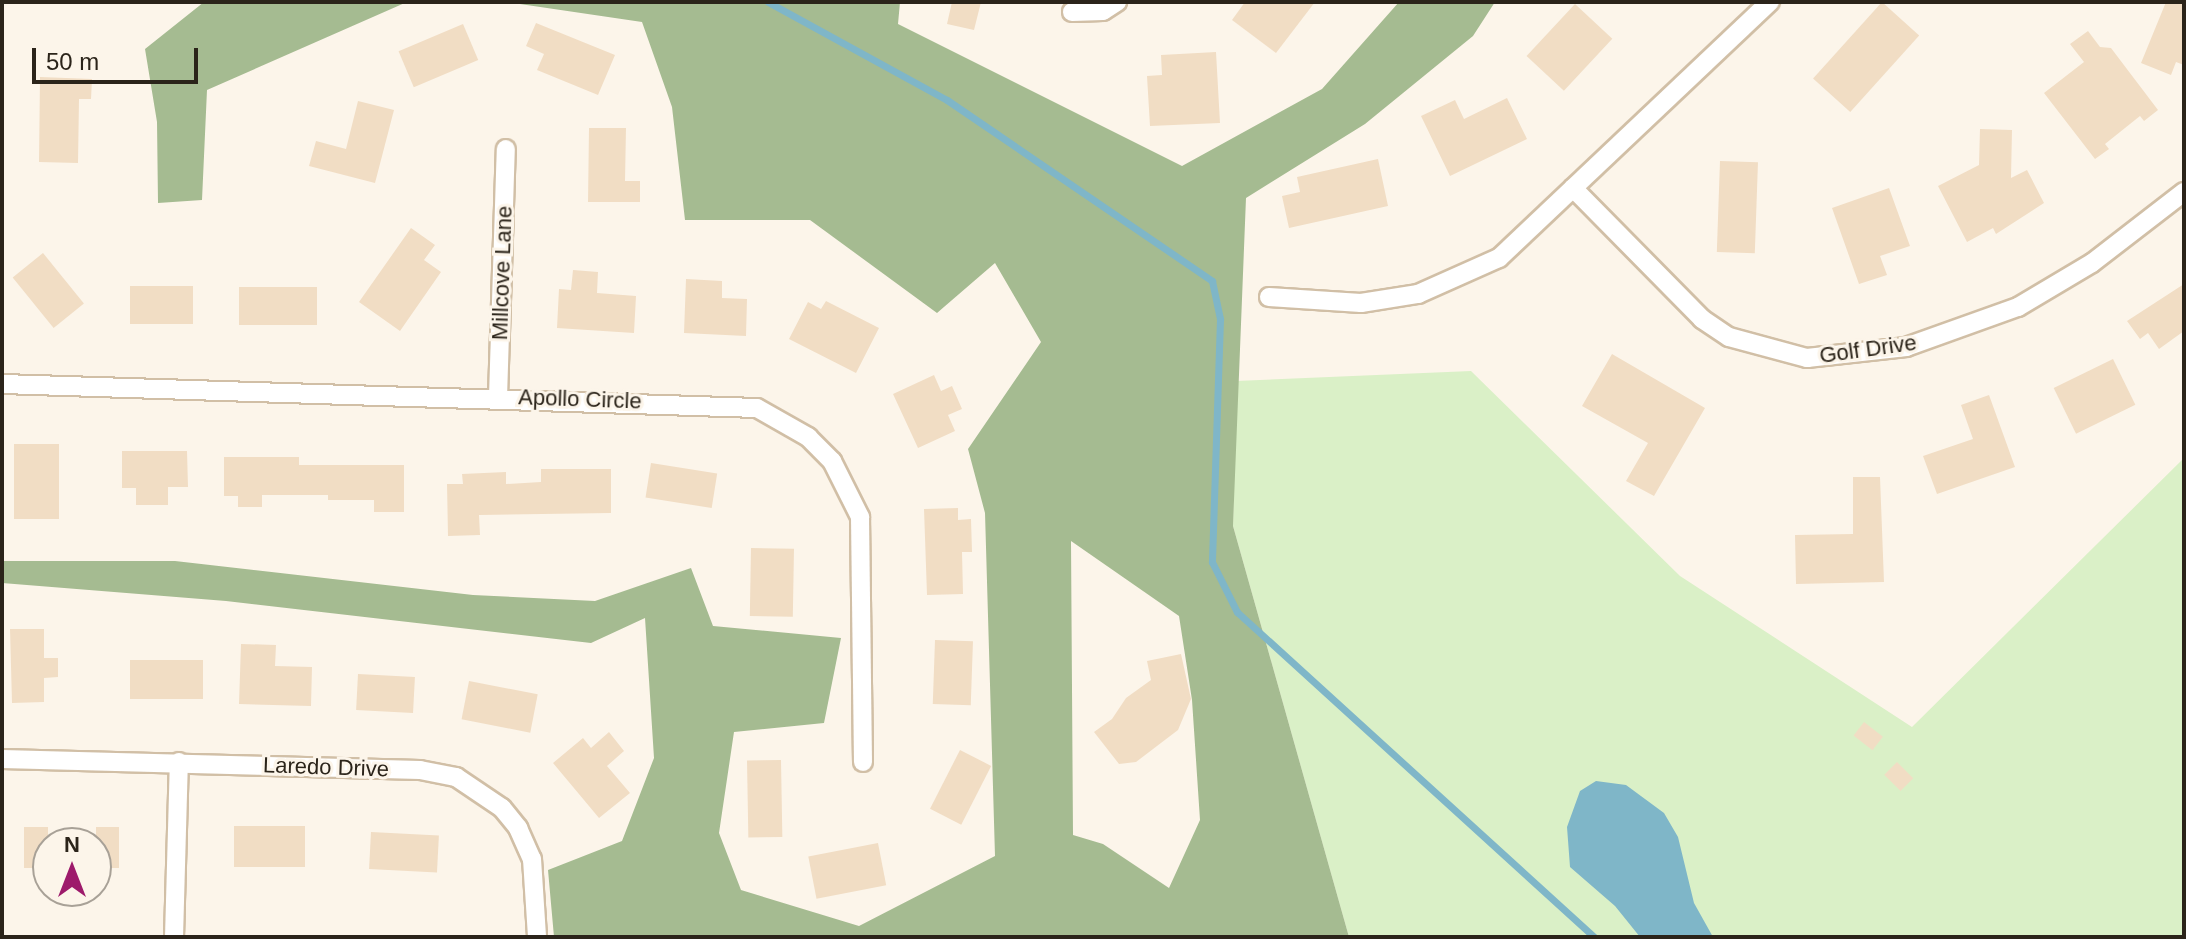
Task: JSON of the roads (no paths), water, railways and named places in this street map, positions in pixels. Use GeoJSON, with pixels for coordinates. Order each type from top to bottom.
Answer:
{"type":"FeatureCollection","features":[{"type":"Feature","properties":{"kind":"street"},"geometry":{"type":"LineString","coordinates":[[1072,12],[1103,11],[1117,2]]}},
{"type":"Feature","properties":{"kind":"street"},"geometry":{"type":"LineString","coordinates":[[1269,297],[1361,303],[1418,294],[1499,258],[1770,2]]}},
{"type":"Feature","properties":{"kind":"street","name":"Millcove Lane"},"geometry":{"type":"LineString","coordinates":[[498,397],[506,149]]}},
{"type":"Feature","properties":{"kind":"street","name":"Golf Drive"},"geometry":{"type":"LineString","coordinates":[[1573,188],[1702,319],[1729,337],[1807,358],[1906,347],[2018,307],[2092,263],[2184,192]]}},
{"type":"Feature","properties":{"kind":"street","name":"Apollo Circle"},"geometry":{"type":"LineString","coordinates":[[2,384],[498,397],[757,408],[808,437],[832,461],[860,517],[863,762]]}},
{"type":"Feature","properties":{"kind":"street","name":"Laredo Drive"},"geometry":{"type":"LineString","coordinates":[[2,759],[420,770],[456,777],[492,800],[518,828],[532,859],[537,937]]}},
{"type":"Feature","properties":{"kind":"street"},"geometry":{"type":"LineString","coordinates":[[174,937],[179,762]]}},
{"type":"Feature","properties":{"kind":"water"},"geometry":{"type":"Polygon","coordinates":[[[1596,781],[1626,785],[1664,813],[1678,837],[1694,903],[1713,937],[1640,937],[1615,906],[1570,867],[1567,827],[1580,791],[1596,781]]]}},
{"type":"Feature","properties":{"kind":"waterway"},"geometry":{"type":"LineString","coordinates":[[768,2],[947,100],[1212,281],[1220,319],[1212,562],[1237,612],[1594,937]]}}]}
